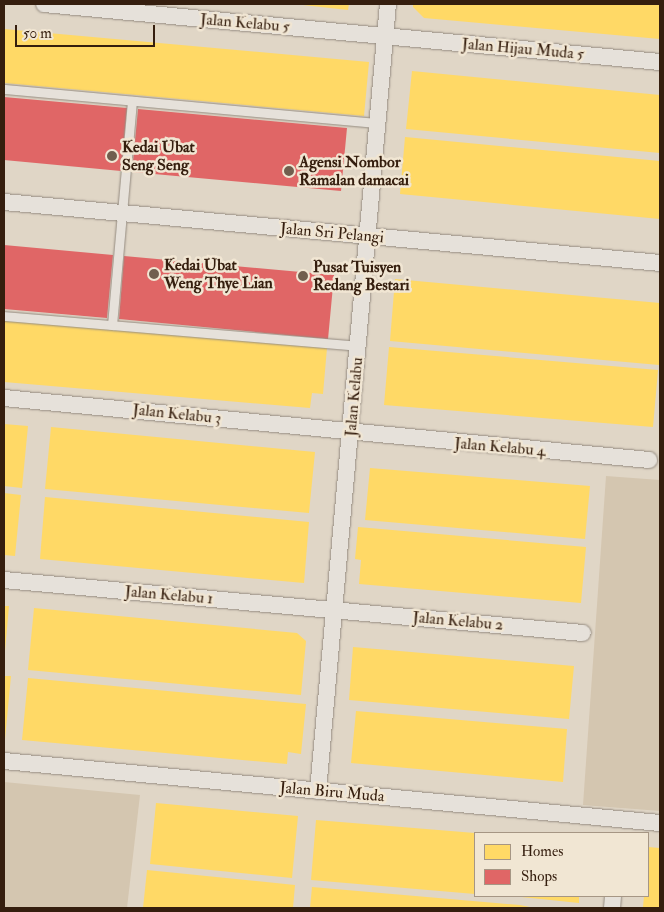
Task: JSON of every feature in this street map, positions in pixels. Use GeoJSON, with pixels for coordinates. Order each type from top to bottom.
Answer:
{"type":"FeatureCollection","features":[{"type":"Feature","properties":{"kind":"street","name":"Jalan Kelabu 5"},"geometry":{"type":"LineString","coordinates":[[44,4],[385,36]]}},
{"type":"Feature","properties":{"kind":"street","name":"Jalan Kelabu"},"geometry":{"type":"LineString","coordinates":[[318,791],[369,236],[388,4]]}},
{"type":"Feature","properties":{"kind":"street","name":"Jalan Hijau Muda 5"},"geometry":{"type":"LineString","coordinates":[[385,36],[660,62]]}},
{"type":"Feature","properties":{"kind":"street","name":"Jalan Sri Pelangi"},"geometry":{"type":"LineString","coordinates":[[4,202],[660,263]]}},
{"type":"Feature","properties":{"kind":"street","name":"Jalan Kelabu 3"},"geometry":{"type":"LineString","coordinates":[[4,398],[350,433]]}},
{"type":"Feature","properties":{"kind":"street","name":"Jalan Kelabu 4"},"geometry":{"type":"LineString","coordinates":[[350,433],[649,460]]}},
{"type":"Feature","properties":{"kind":"street","name":"Jalan Kelabu 1"},"geometry":{"type":"LineString","coordinates":[[4,580],[334,610]]}},
{"type":"Feature","properties":{"kind":"street","name":"Jalan Kelabu 2"},"geometry":{"type":"LineString","coordinates":[[334,610],[583,633]]}},
{"type":"Feature","properties":{"kind":"street","name":"Jalan Biru Muda"},"geometry":{"type":"LineString","coordinates":[[4,761],[318,791],[619,826],[660,823]]}},
{"type":"Feature","properties":{"kind":"lane"},"geometry":{"type":"LineString","coordinates":[[4,89],[377,123]]}},
{"type":"Feature","properties":{"kind":"lane"},"geometry":{"type":"LineString","coordinates":[[112,325],[132,101]]}},
{"type":"Feature","properties":{"kind":"lane"},"geometry":{"type":"LineString","coordinates":[[4,316],[359,346]]}},
{"type":"Feature","properties":{"kind":"shaded area"},"geometry":{"type":"Polygon","coordinates":[[[606,476],[660,480],[660,811],[583,805],[606,476]]]}},
{"type":"Feature","properties":{"kind":"shaded area"},"geometry":{"type":"Polygon","coordinates":[[[4,782],[140,795],[127,908],[4,908],[4,782]]]}},
{"type":"Feature","properties":{"kind":"building: Homes"},"geometry":{"type":"Polygon","coordinates":[[[294,4],[349,4],[348,10],[294,4]]]}},
{"type":"Feature","properties":{"kind":"building: Homes"},"geometry":{"type":"Polygon","coordinates":[[[413,4],[660,4],[660,39],[424,18],[413,7],[413,4]]]}},
{"type":"Feature","properties":{"kind":"building: Homes"},"geometry":{"type":"Polygon","coordinates":[[[4,29],[369,62],[364,116],[4,83],[4,29]]]}},
{"type":"Feature","properties":{"kind":"building: Homes"},"geometry":{"type":"Polygon","coordinates":[[[412,71],[660,95],[660,153],[406,129],[412,71]]]}},
{"type":"Feature","properties":{"kind":"building: Homes"},"geometry":{"type":"Polygon","coordinates":[[[405,137],[660,161],[660,219],[400,194],[405,137]]]}},
{"type":"Feature","properties":{"kind":"building: Homes"},"geometry":{"type":"Polygon","coordinates":[[[395,279],[660,303],[659,365],[390,341],[395,279]]]}},
{"type":"Feature","properties":{"kind":"building: Homes"},"geometry":{"type":"Polygon","coordinates":[[[4,320],[327,348],[323,394],[312,393],[310,408],[4,382],[4,320]]]}},
{"type":"Feature","properties":{"kind":"building: Homes"},"geometry":{"type":"Polygon","coordinates":[[[389,347],[658,370],[653,427],[384,405],[389,347]]]}},
{"type":"Feature","properties":{"kind":"building: Homes"},"geometry":{"type":"Polygon","coordinates":[[[4,424],[28,426],[22,488],[4,486],[4,424]]]}},
{"type":"Feature","properties":{"kind":"building: Homes"},"geometry":{"type":"Polygon","coordinates":[[[51,427],[315,452],[309,513],[45,489],[51,427]]]}},
{"type":"Feature","properties":{"kind":"building: Homes"},"geometry":{"type":"Polygon","coordinates":[[[370,468],[590,486],[585,539],[365,520],[370,468]]]}},
{"type":"Feature","properties":{"kind":"building: Homes"},"geometry":{"type":"Polygon","coordinates":[[[4,493],[21,495],[15,556],[4,555],[4,493]]]}},
{"type":"Feature","properties":{"kind":"building: Homes"},"geometry":{"type":"Polygon","coordinates":[[[45,497],[309,522],[304,583],[40,559],[45,497]]]}},
{"type":"Feature","properties":{"kind":"building: Homes"},"geometry":{"type":"Polygon","coordinates":[[[358,527],[586,547],[581,603],[359,584],[361,560],[355,559],[358,527]]]}},
{"type":"Feature","properties":{"kind":"building: Homes"},"geometry":{"type":"Polygon","coordinates":[[[4,606],[9,606],[5,651],[4,650],[4,606]]]}},
{"type":"Feature","properties":{"kind":"building: Homes"},"geometry":{"type":"Polygon","coordinates":[[[34,608],[297,633],[306,641],[301,695],[28,670],[34,608]]]}},
{"type":"Feature","properties":{"kind":"building: Homes"},"geometry":{"type":"Polygon","coordinates":[[[353,647],[574,666],[569,719],[349,700],[353,647]]]}},
{"type":"Feature","properties":{"kind":"building: Homes"},"geometry":{"type":"Polygon","coordinates":[[[4,676],[11,676],[5,739],[4,739],[4,676]]]}},
{"type":"Feature","properties":{"kind":"building: Homes"},"geometry":{"type":"Polygon","coordinates":[[[28,678],[306,704],[301,754],[288,752],[287,764],[22,740],[28,678]]]}},
{"type":"Feature","properties":{"kind":"building: Homes"},"geometry":{"type":"Polygon","coordinates":[[[356,711],[567,729],[563,782],[351,763],[356,711]]]}},
{"type":"Feature","properties":{"kind":"building: Homes"},"geometry":{"type":"Polygon","coordinates":[[[156,803],[298,816],[292,878],[150,864],[156,803]]]}},
{"type":"Feature","properties":{"kind":"building: Homes"},"geometry":{"type":"Polygon","coordinates":[[[316,820],[474,833],[474,894],[311,880],[316,820]]]}},
{"type":"Feature","properties":{"kind":"building: Homes"},"geometry":{"type":"Polygon","coordinates":[[[649,847],[660,848],[660,908],[643,907],[644,897],[649,897],[649,847]]]}},
{"type":"Feature","properties":{"kind":"building: Homes"},"geometry":{"type":"Polygon","coordinates":[[[147,870],[295,885],[293,908],[143,908],[147,870]]]}},
{"type":"Feature","properties":{"kind":"building: Homes"},"geometry":{"type":"Polygon","coordinates":[[[312,887],[520,905],[535,908],[310,908],[312,887]]]}},
{"type":"Feature","properties":{"kind":"building: Homes"},"geometry":{"type":"Polygon","coordinates":[[[522,897],[579,897],[579,903],[522,897]]]}},
{"type":"Feature","properties":{"kind":"building: Shops"},"geometry":{"type":"Polygon","coordinates":[[[4,97],[127,108],[121,171],[4,160],[4,97]]]}},
{"type":"Feature","properties":{"kind":"building: Shops"},"geometry":{"type":"Polygon","coordinates":[[[138,109],[347,128],[341,191],[132,172],[138,109]]]}},
{"type":"Feature","properties":{"kind":"building: Shops"},"geometry":{"type":"Polygon","coordinates":[[[4,245],[113,255],[107,318],[4,309],[4,245]]]}},
{"type":"Feature","properties":{"kind":"building: Shops"},"geometry":{"type":"Polygon","coordinates":[[[124,256],[334,275],[328,339],[119,319],[124,256]]]}},
{"type":"Feature","properties":{"kind":"place","name":"Kedai Ubat Seng Seng"},"geometry":{"type":"Point","coordinates":[112,156]}},
{"type":"Feature","properties":{"kind":"place","name":"Agensi Nombor Ramalan damacai"},"geometry":{"type":"Point","coordinates":[289,171]}},
{"type":"Feature","properties":{"kind":"place","name":"Kedai Ubat Weng Thye Lian"},"geometry":{"type":"Point","coordinates":[154,274]}},
{"type":"Feature","properties":{"kind":"place","name":"Pusat Tuisyen Redang Bestari"},"geometry":{"type":"Point","coordinates":[303,276]}}]}
